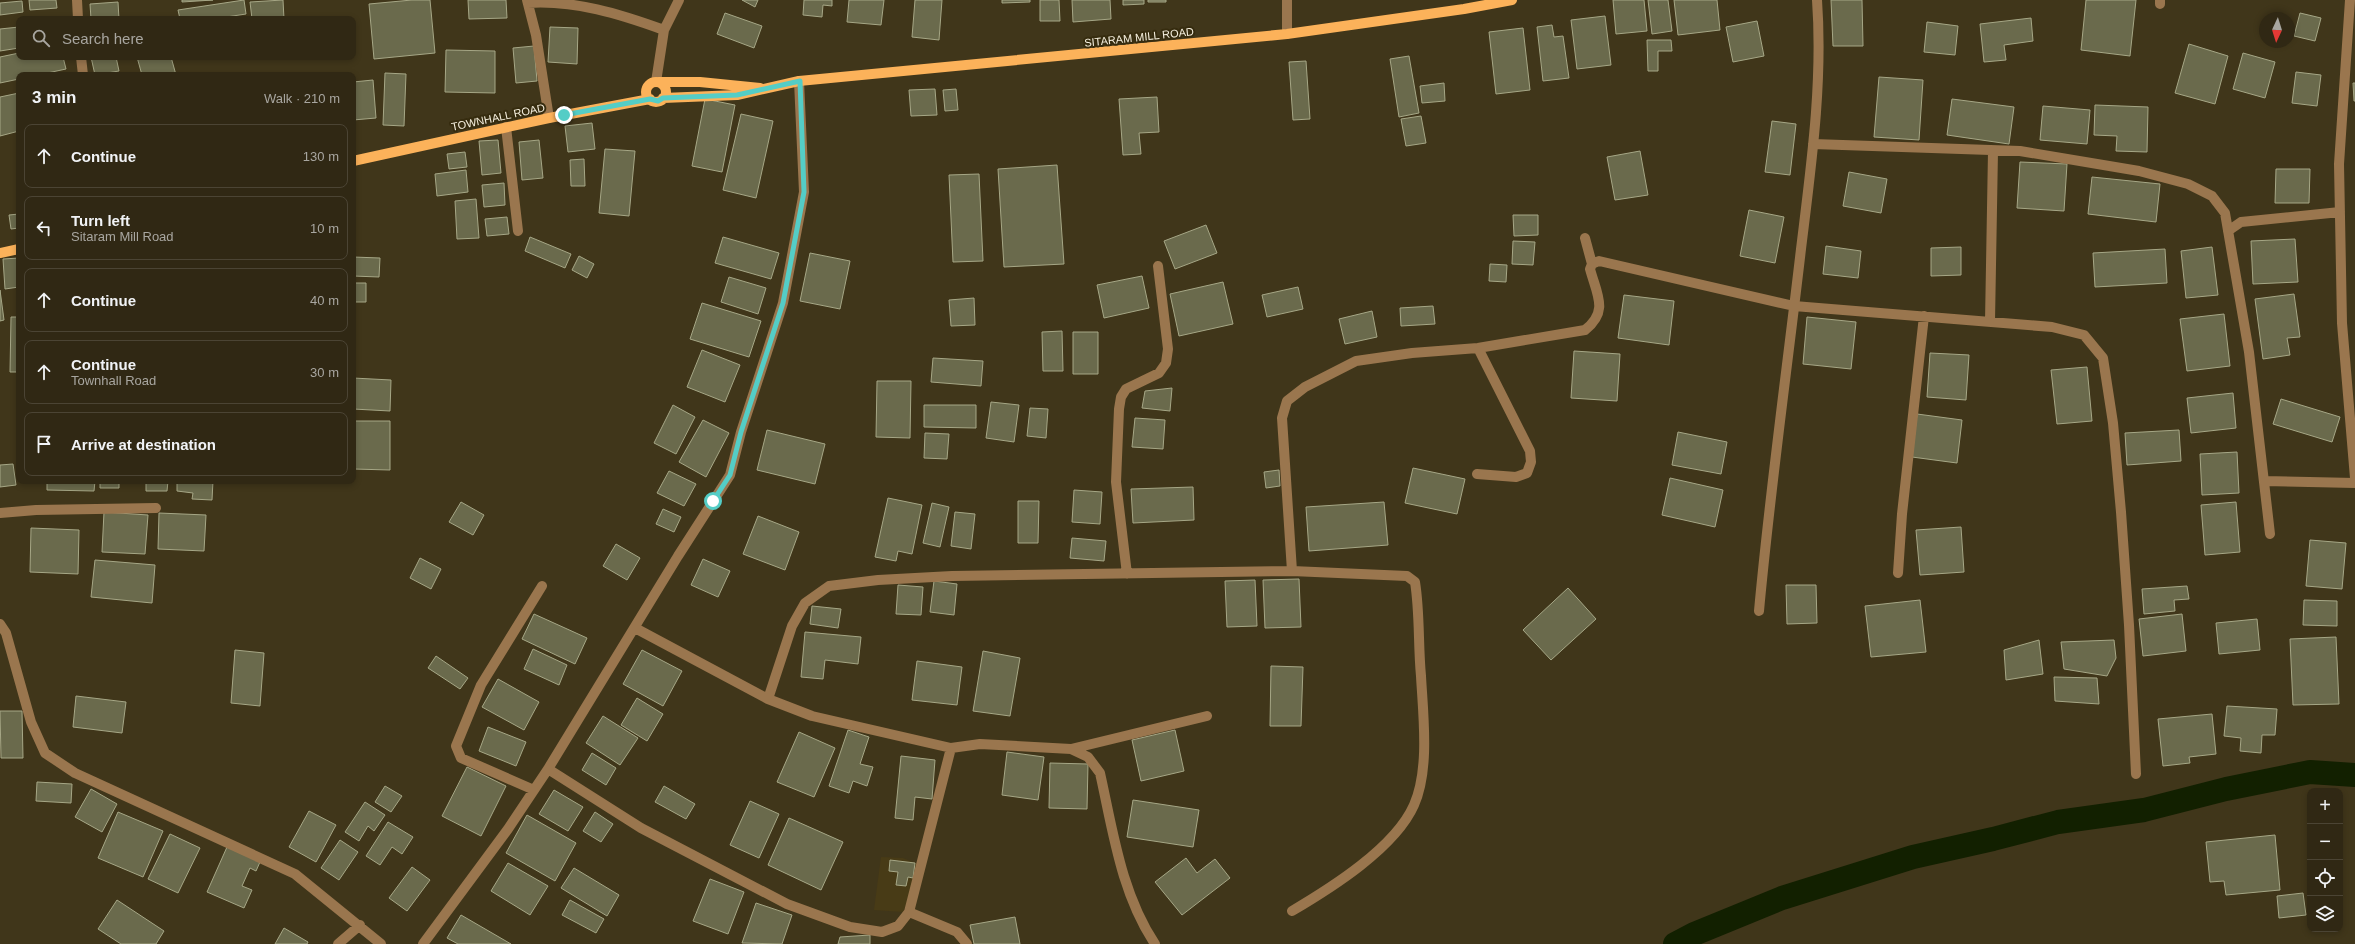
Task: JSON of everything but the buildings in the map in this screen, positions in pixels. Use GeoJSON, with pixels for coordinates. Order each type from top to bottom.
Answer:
{"type":"FeatureCollection","features":[{"type":"Feature","properties":{"kind":"main road","name":"SITARAM MILL ROAD"},"geometry":{"type":"LineString","coordinates":[[663,98],[737,95],[800,81],[1287,34],[1464,9],[1512,0]]}},
{"type":"Feature","properties":{"kind":"main road"},"geometry":{"type":"LineString","coordinates":[[658,82],[666,89],[663,98],[658,101],[650,99],[647,93],[648,87],[658,82],[700,82],[768,88]]}},
{"type":"Feature","properties":{"kind":"main road","name":"TOWNHALL ROAD"},"geometry":{"type":"LineString","coordinates":[[356,160],[549,118],[650,99]]}},
{"type":"Feature","properties":{"kind":"main road"},"geometry":{"type":"LineString","coordinates":[[0,253],[16,250]]}},
{"type":"Feature","properties":{"kind":"street"},"geometry":{"type":"LineString","coordinates":[[77,0],[78,16]]}},
{"type":"Feature","properties":{"kind":"street"},"geometry":{"type":"LineString","coordinates":[[658,82],[664,30],[680,0]]}},
{"type":"Feature","properties":{"kind":"street"},"geometry":{"type":"LineString","coordinates":[[1287,0],[1287,34]]}},
{"type":"Feature","properties":{"kind":"street"},"geometry":{"type":"LineString","coordinates":[[1759,611],[1769,503],[1813,144],[1818,36],[1817,0]]}},
{"type":"Feature","properties":{"kind":"street"},"geometry":{"type":"LineString","coordinates":[[2350,0],[2339,164],[2342,323],[2355,478]]}},
{"type":"Feature","properties":{"kind":"street"},"geometry":{"type":"LineString","coordinates":[[549,118],[536,35],[528,1],[570,2],[625,16],[664,30]]}},
{"type":"Feature","properties":{"kind":"street"},"geometry":{"type":"LineString","coordinates":[[81,60],[83,72]]}},
{"type":"Feature","properties":{"kind":"street"},"geometry":{"type":"LineString","coordinates":[[423,944],[508,829],[548,769],[685,544],[730,475],[741,432],[783,303],[804,192],[800,81]]}},
{"type":"Feature","properties":{"kind":"street"},"geometry":{"type":"LineString","coordinates":[[506,127],[518,231]]}},
{"type":"Feature","properties":{"kind":"street"},"geometry":{"type":"LineString","coordinates":[[1813,144],[2020,151],[2139,171],[2188,184],[2212,196],[2225,213],[2249,352],[2270,534]]}},
{"type":"Feature","properties":{"kind":"street"},"geometry":{"type":"LineString","coordinates":[[1990,322],[1993,151]]}},
{"type":"Feature","properties":{"kind":"street"},"geometry":{"type":"LineString","coordinates":[[2228,231],[2241,222],[2340,212]]}},
{"type":"Feature","properties":{"kind":"street"},"geometry":{"type":"LineString","coordinates":[[1292,571],[1282,418],[1287,401],[1305,387],[1356,361],[1412,353],[1478,348],[1585,330],[1596,322],[1600,309],[1590,269],[1592,264],[1585,238]]}},
{"type":"Feature","properties":{"kind":"street"},"geometry":{"type":"LineString","coordinates":[[1592,264],[1599,261],[1794,306],[2052,327],[2084,335],[2103,358],[2113,423],[2122,520],[2129,626],[2136,774]]}},
{"type":"Feature","properties":{"kind":"street"},"geometry":{"type":"LineString","coordinates":[[1127,574],[1116,482],[1119,409],[1121,397],[1126,389],[1159,373],[1166,363],[1166,336],[1158,266]]}},
{"type":"Feature","properties":{"kind":"street"},"geometry":{"type":"LineString","coordinates":[[1898,573],[1902,514],[1924,316]]}},
{"type":"Feature","properties":{"kind":"street"},"geometry":{"type":"LineString","coordinates":[[1477,474],[1516,477],[1527,473],[1531,462],[1530,451],[1478,348]]}},
{"type":"Feature","properties":{"kind":"street"},"geometry":{"type":"LineString","coordinates":[[2264,480],[2355,483]]}},
{"type":"Feature","properties":{"kind":"street"},"geometry":{"type":"LineString","coordinates":[[0,513],[36,510],[156,508]]}},
{"type":"Feature","properties":{"kind":"street"},"geometry":{"type":"LineString","coordinates":[[768,699],[792,626],[805,603],[828,586],[878,580],[952,576],[1292,571],[1407,576],[1415,582],[1424,715],[1422,773],[1414,805],[1390,840],[1329,889],[1292,911]]}},
{"type":"Feature","properties":{"kind":"street"},"geometry":{"type":"LineString","coordinates":[[534,790],[461,758],[456,746],[481,685],[542,586]]}},
{"type":"Feature","properties":{"kind":"street"},"geometry":{"type":"LineString","coordinates":[[0,624],[6,633],[31,722],[45,753],[75,773],[295,874],[382,944]]}},
{"type":"Feature","properties":{"kind":"street"},"geometry":{"type":"LineString","coordinates":[[635,628],[768,699],[812,716],[952,748],[980,744],[1071,749],[1207,716]]}},
{"type":"Feature","properties":{"kind":"street"},"geometry":{"type":"LineString","coordinates":[[548,769],[642,828],[787,904],[850,927],[882,932],[898,926],[909,912],[952,748]]}},
{"type":"Feature","properties":{"kind":"street"},"geometry":{"type":"LineString","coordinates":[[1071,749],[1088,757],[1100,773],[1127,888],[1142,925],[1155,944]]}},
{"type":"Feature","properties":{"kind":"street"},"geometry":{"type":"LineString","coordinates":[[909,912],[957,932],[967,944]]}},
{"type":"Feature","properties":{"kind":"street"},"geometry":{"type":"LineString","coordinates":[[338,944],[360,925]]}},
{"type":"Feature","properties":{"kind":"shaded area"},"geometry":{"type":"Polygon","coordinates":[[[881,857],[903,858],[917,864],[916,880],[903,912],[874,910],[881,857]]]}},
{"type":"Feature","properties":{"kind":"waterway"},"geometry":{"type":"LineString","coordinates":[[1675,944],[1694,934],[1782,898],[1913,857],[1993,839],[2058,822],[2144,810],[2226,789],[2310,772],[2355,775]]}},
{"type":"Feature","properties":{"kind":"route"},"geometry":{"type":"LineString","coordinates":[[564,115],[650,99],[658,101],[663,98],[737,95],[800,81],[804,192],[783,303],[741,432],[730,475],[713,501]]}}]}
